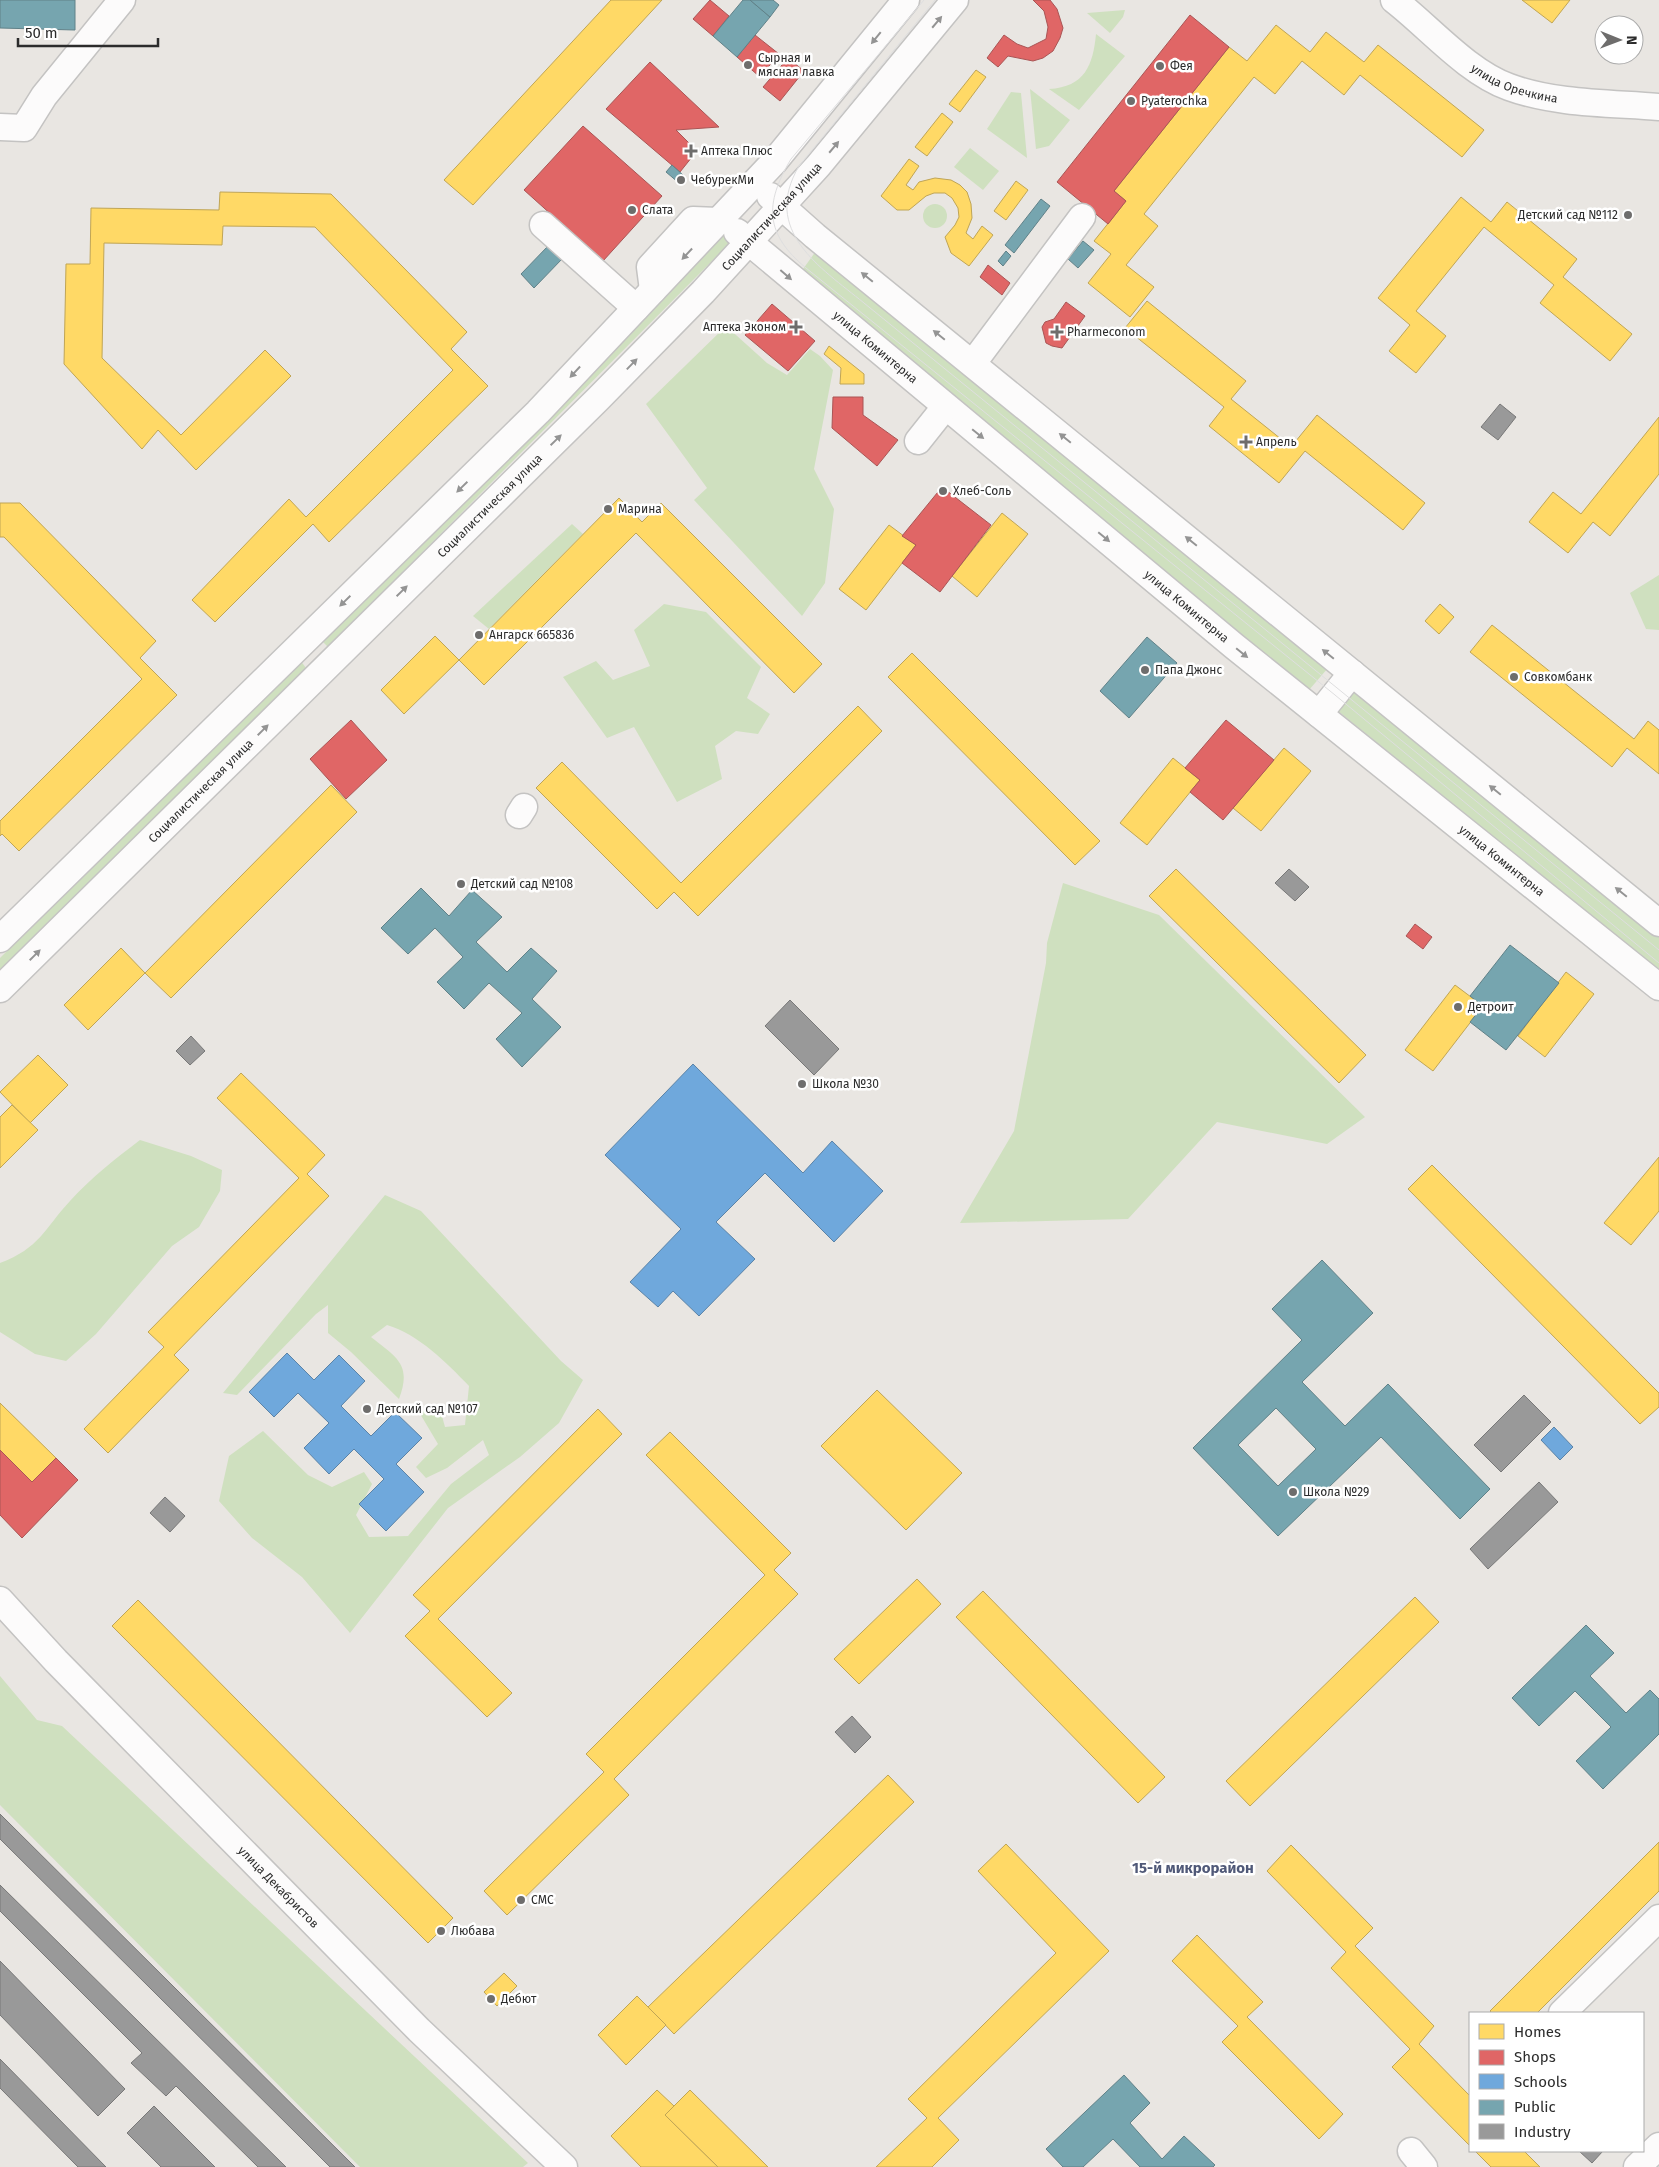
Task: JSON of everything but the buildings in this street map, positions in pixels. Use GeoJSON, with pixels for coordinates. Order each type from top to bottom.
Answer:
{"type":"FeatureCollection","features":[{"type":"Feature","properties":{"kind":"street"},"geometry":{"type":"LineString","coordinates":[[0,127],[24,128],[44,96],[122,0]]}},
{"type":"Feature","properties":{"kind":"street"},"geometry":{"type":"LineString","coordinates":[[0,939],[531,419],[780,155],[906,0]]}},
{"type":"Feature","properties":{"kind":"street","name":"Социалистическая улица"},"geometry":{"type":"LineString","coordinates":[[0,989],[598,399],[782,207],[955,0]]}},
{"type":"Feature","properties":{"kind":"street","name":"улица Оречкина"},"geometry":{"type":"LineString","coordinates":[[1402,2],[1468,63],[1508,87],[1559,99],[1659,107]]}},
{"type":"Feature","properties":{"kind":"street"},"geometry":{"type":"LineString","coordinates":[[755,182],[782,207],[1659,923]]}},
{"type":"Feature","properties":{"kind":"street"},"geometry":{"type":"LineString","coordinates":[[973,363],[1082,217]]}},
{"type":"Feature","properties":{"kind":"street","name":"улица Коминтерна"},"geometry":{"type":"LineString","coordinates":[[720,220],[1092,526],[1234,646],[1659,987]]}},
{"type":"Feature","properties":{"kind":"street"},"geometry":{"type":"LineString","coordinates":[[544,225],[644,299]]}},
{"type":"Feature","properties":{"kind":"street"},"geometry":{"type":"LineString","coordinates":[[918,441],[945,407]]}},
{"type":"Feature","properties":{"kind":"street"},"geometry":{"type":"LineString","coordinates":[[1319,714],[1352,674]]}},
{"type":"Feature","properties":{"kind":"street","name":"улица Декабристов"},"geometry":{"type":"LineString","coordinates":[[0,1600],[56,1660],[419,2030],[564,2167]]}},
{"type":"Feature","properties":{"kind":"street"},"geometry":{"type":"LineString","coordinates":[[1563,2012],[1659,1918]]}},
{"type":"Feature","properties":{"kind":"street"},"geometry":{"type":"LineString","coordinates":[[1637,2167],[1659,2146]]}},
{"type":"Feature","properties":{"kind":"green space"},"geometry":{"type":"Polygon","coordinates":[[[1125,10],[1123,17],[1110,33],[1087,13],[1125,10]]]}},
{"type":"Feature","properties":{"kind":"green space"},"geometry":{"type":"Polygon","coordinates":[[[1096,34],[1125,56],[1079,110],[1049,89],[1071,84],[1085,72],[1095,45],[1096,34]]]}},
{"type":"Feature","properties":{"kind":"green space"},"geometry":{"type":"Polygon","coordinates":[[[1030,89],[1070,120],[1049,146],[1036,149],[1030,89]]]}},
{"type":"Feature","properties":{"kind":"green space"},"geometry":{"type":"Polygon","coordinates":[[[1011,92],[1021,93],[1027,158],[987,129],[1011,92]]]}},
{"type":"Feature","properties":{"kind":"green space"},"geometry":{"type":"Polygon","coordinates":[[[970,148],[999,171],[983,190],[954,167],[970,148]]]}},
{"type":"Feature","properties":{"kind":"green space"},"geometry":{"type":"Polygon","coordinates":[[[935,204],[940,205],[946,211],[946,221],[940,227],[935,228],[930,227],[924,221],[923,216],[924,211],[930,205],[935,204]]]}},
{"type":"Feature","properties":{"kind":"green space"},"geometry":{"type":"Polygon","coordinates":[[[717,230],[731,242],[328,647],[320,639],[717,230]]]}},
{"type":"Feature","properties":{"kind":"green space"},"geometry":{"type":"Polygon","coordinates":[[[816,251],[1328,668],[1309,690],[798,276],[816,251]]]}},
{"type":"Feature","properties":{"kind":"green space"},"geometry":{"type":"Polygon","coordinates":[[[726,326],[767,363],[787,375],[810,349],[820,356],[833,370],[814,469],[834,509],[825,583],[802,616],[694,500],[707,488],[646,404],[726,326]]]}},
{"type":"Feature","properties":{"kind":"green space"},"geometry":{"type":"Polygon","coordinates":[[[572,524],[583,534],[489,629],[473,616],[572,524]]]}},
{"type":"Feature","properties":{"kind":"green space"},"geometry":{"type":"Polygon","coordinates":[[[1659,575],[1659,630],[1646,629],[1630,593],[1659,575]]]}},
{"type":"Feature","properties":{"kind":"green space"},"geometry":{"type":"Polygon","coordinates":[[[664,604],[706,612],[761,667],[747,698],[770,714],[758,734],[736,731],[715,746],[722,779],[677,802],[634,727],[607,738],[563,677],[596,661],[613,680],[650,666],[634,630],[664,604]]]}},
{"type":"Feature","properties":{"kind":"green space"},"geometry":{"type":"Polygon","coordinates":[[[300,660],[306,668],[0,973],[0,958],[300,660]]]}},
{"type":"Feature","properties":{"kind":"green space"},"geometry":{"type":"Polygon","coordinates":[[[1356,690],[1659,936],[1659,972],[1338,711],[1356,690]]]}},
{"type":"Feature","properties":{"kind":"green space"},"geometry":{"type":"Polygon","coordinates":[[[1063,883],[1159,915],[1365,1117],[1327,1144],[1217,1122],[1128,1219],[960,1223],[1014,1131],[1046,963],[1047,943],[1063,883]]]}},
{"type":"Feature","properties":{"kind":"green space"},"geometry":{"type":"Polygon","coordinates":[[[140,1140],[191,1156],[222,1170],[220,1191],[199,1227],[172,1246],[96,1334],[66,1361],[35,1354],[0,1332],[0,1263],[24,1251],[33,1244],[86,1184],[140,1140]]]}},
{"type":"Feature","properties":{"kind":"green space"},"geometry":{"type":"Polygon","coordinates":[[[385,1195],[421,1211],[561,1361],[583,1380],[559,1423],[520,1457],[448,1508],[350,1633],[302,1577],[252,1538],[219,1501],[229,1456],[263,1431],[308,1475],[332,1487],[364,1472],[372,1484],[356,1515],[369,1537],[408,1536],[451,1484],[489,1455],[483,1440],[447,1468],[426,1478],[416,1467],[438,1444],[419,1412],[440,1409],[445,1427],[465,1425],[469,1386],[442,1359],[421,1342],[399,1329],[387,1325],[371,1337],[400,1363],[404,1378],[399,1399],[351,1352],[328,1333],[328,1305],[316,1314],[237,1395],[223,1393],[385,1195]]]}},
{"type":"Feature","properties":{"kind":"green space"},"geometry":{"type":"Polygon","coordinates":[[[0,1676],[37,1720],[62,1726],[528,2163],[523,2167],[360,2167],[0,1805],[0,1676]]]}},
{"type":"Feature","properties":{"kind":"tram line"},"geometry":{"type":"LineString","coordinates":[[924,0],[791,159],[782,175],[773,204],[773,218],[776,230],[792,255],[1335,695],[1659,963]]}},
{"type":"Feature","properties":{"kind":"tram line"},"geometry":{"type":"LineString","coordinates":[[935,0],[799,166],[789,189],[787,210],[791,228],[801,245],[830,276],[1659,950]]}},
{"type":"Feature","properties":{"kind":"place","name":"Сырная и мясная лавка"},"geometry":{"type":"Point","coordinates":[748,65]}},
{"type":"Feature","properties":{"kind":"place","name":"Фея"},"geometry":{"type":"Point","coordinates":[1160,66]}},
{"type":"Feature","properties":{"kind":"place","name":"Pyaterochka"},"geometry":{"type":"Point","coordinates":[1131,101]}},
{"type":"Feature","properties":{"kind":"place","name":"Аптека Плюс"},"geometry":{"type":"Point","coordinates":[691,151]}},
{"type":"Feature","properties":{"kind":"place","name":"ЧебурекМи"},"geometry":{"type":"Point","coordinates":[681,180]}},
{"type":"Feature","properties":{"kind":"place","name":"Слата"},"geometry":{"type":"Point","coordinates":[632,210]}},
{"type":"Feature","properties":{"kind":"place","name":"Детский сад №112"},"geometry":{"type":"Point","coordinates":[1628,215]}},
{"type":"Feature","properties":{"kind":"place","name":"Аптека Эконом"},"geometry":{"type":"Point","coordinates":[796,327]}},
{"type":"Feature","properties":{"kind":"place","name":"Pharmeconom"},"geometry":{"type":"Point","coordinates":[1057,332]}},
{"type":"Feature","properties":{"kind":"place","name":"Апрель"},"geometry":{"type":"Point","coordinates":[1246,442]}},
{"type":"Feature","properties":{"kind":"place","name":"Хлеб-Соль"},"geometry":{"type":"Point","coordinates":[943,491]}},
{"type":"Feature","properties":{"kind":"place","name":"Марина"},"geometry":{"type":"Point","coordinates":[608,509]}},
{"type":"Feature","properties":{"kind":"place","name":"Ангарск 665836"},"geometry":{"type":"Point","coordinates":[479,635]}},
{"type":"Feature","properties":{"kind":"place","name":"Папа Джонс"},"geometry":{"type":"Point","coordinates":[1145,670]}},
{"type":"Feature","properties":{"kind":"place","name":"Совкомбанк"},"geometry":{"type":"Point","coordinates":[1514,677]}},
{"type":"Feature","properties":{"kind":"place","name":"Детский сад №108"},"geometry":{"type":"Point","coordinates":[461,884]}},
{"type":"Feature","properties":{"kind":"place","name":"Детроит"},"geometry":{"type":"Point","coordinates":[1458,1007]}},
{"type":"Feature","properties":{"kind":"place","name":"Школа №30"},"geometry":{"type":"Point","coordinates":[802,1084]}},
{"type":"Feature","properties":{"kind":"place","name":"Детский сад №107"},"geometry":{"type":"Point","coordinates":[367,1409]}},
{"type":"Feature","properties":{"kind":"place","name":"Школа №29"},"geometry":{"type":"Point","coordinates":[1293,1492]}},
{"type":"Feature","properties":{"kind":"place","name":"СМС"},"geometry":{"type":"Point","coordinates":[521,1900]}},
{"type":"Feature","properties":{"kind":"place","name":"Любава"},"geometry":{"type":"Point","coordinates":[441,1931]}},
{"type":"Feature","properties":{"kind":"place","name":"Дебют"},"geometry":{"type":"Point","coordinates":[491,1999]}},
{"type":"Feature","properties":{"kind":"district","name":"15-й микрорайон"},"geometry":{"type":"Point","coordinates":[1193,1868]}}]}
